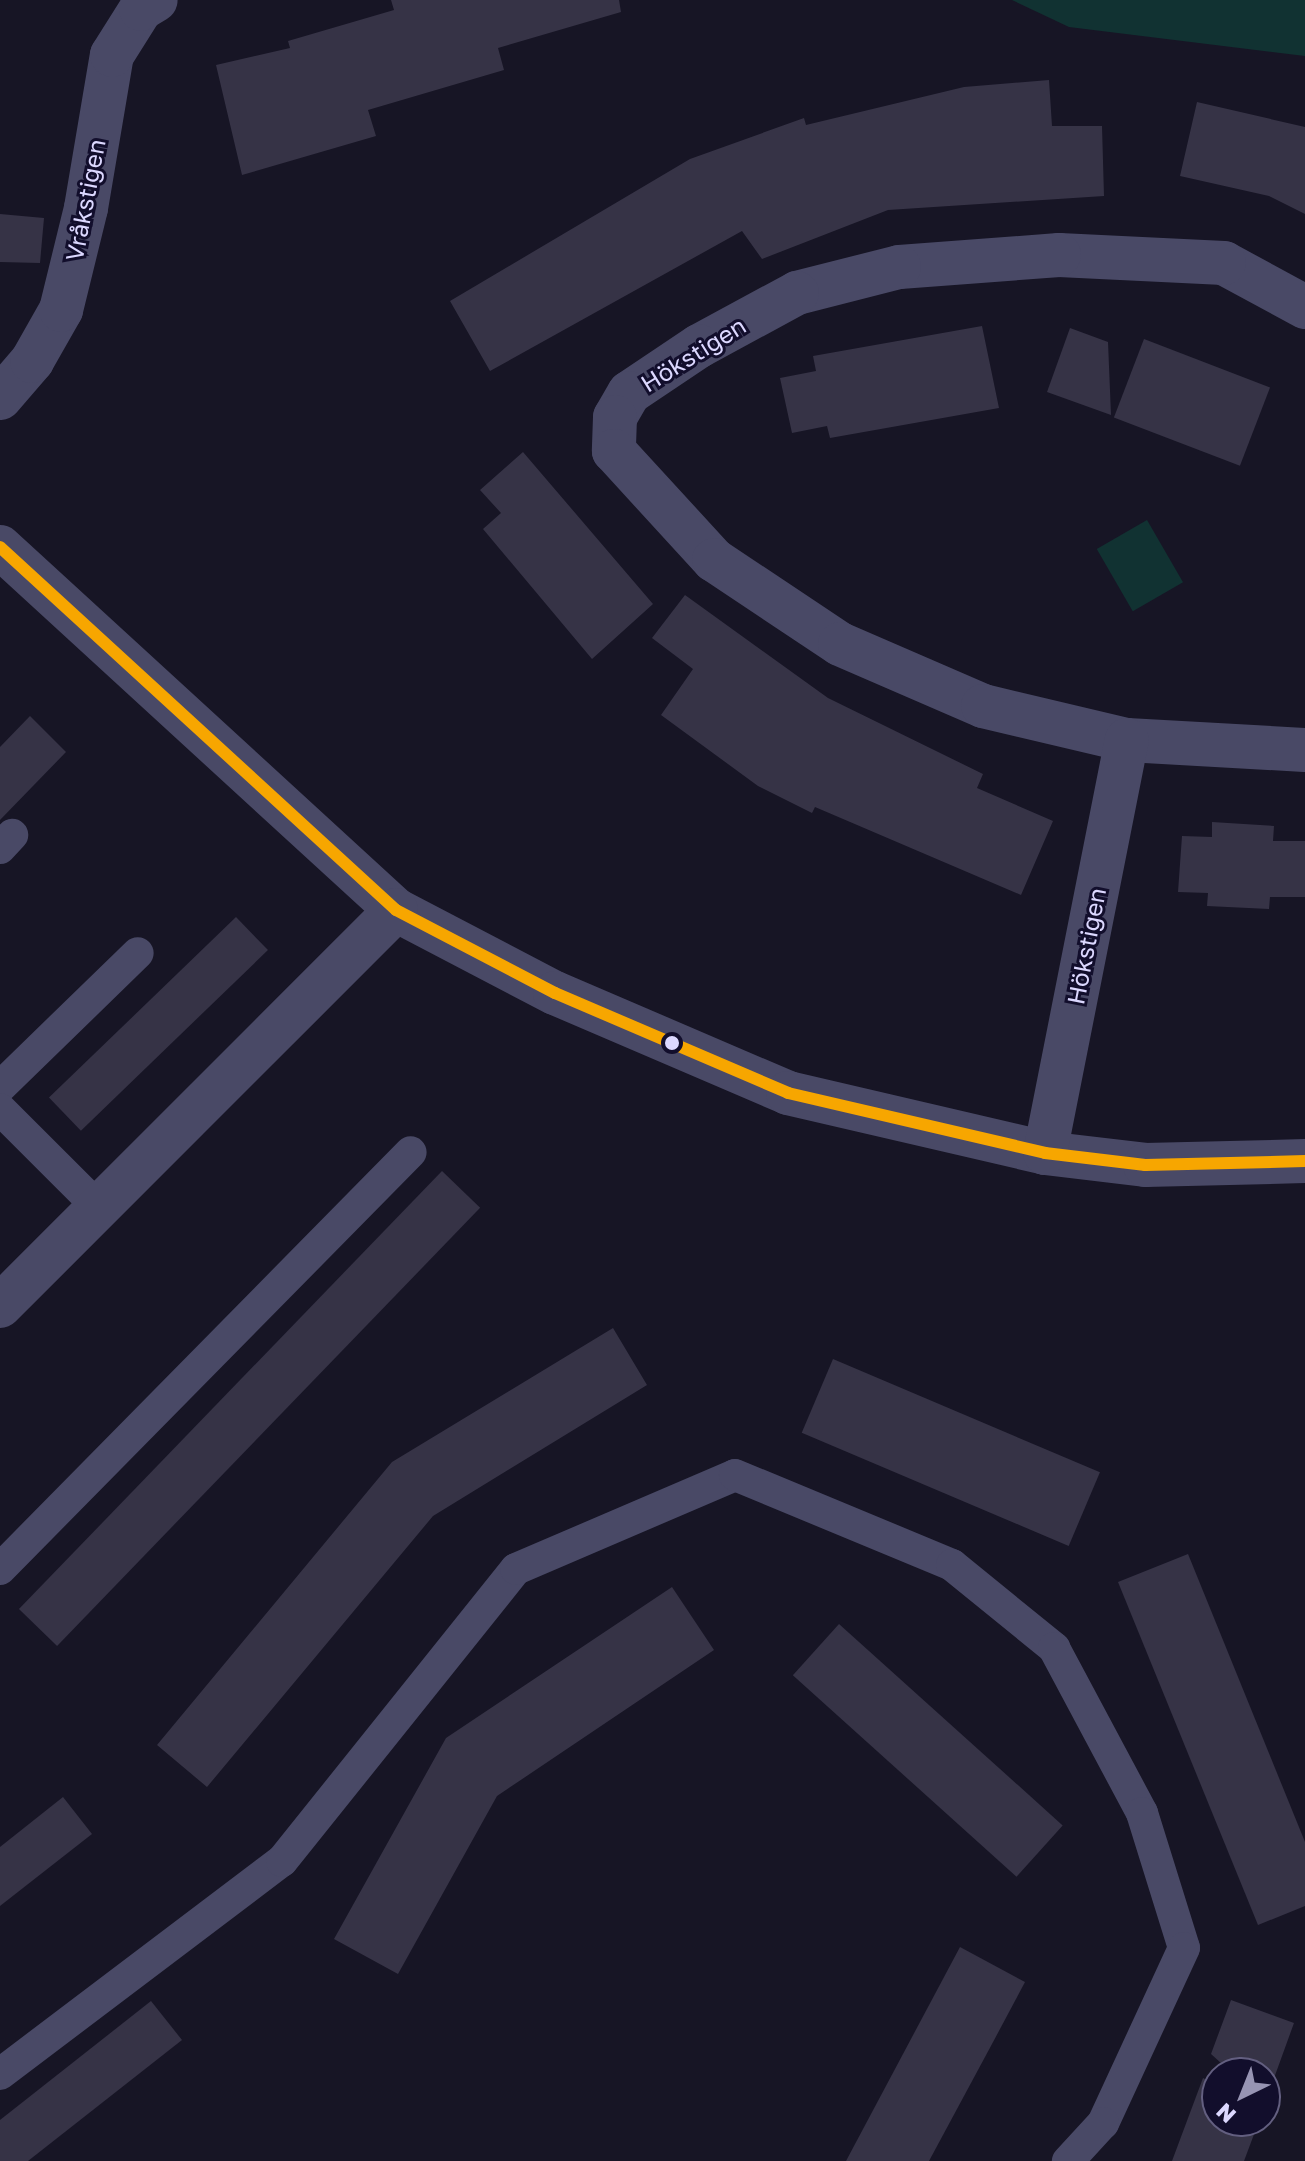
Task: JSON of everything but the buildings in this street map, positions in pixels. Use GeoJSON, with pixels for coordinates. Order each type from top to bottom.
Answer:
{"type":"FeatureCollection","features":[{"type":"Feature","properties":{"kind":"street","name":"Vråkstigen"},"geometry":{"type":"LineString","coordinates":[[0,398],[32,361],[61,310],[86,208],[112,55],[141,9],[156,0]]}},
{"type":"Feature","properties":{"kind":"street","name":"Hökstigen"},"geometry":{"type":"LineString","coordinates":[[1305,307],[1224,263],[1059,255],[899,267],[797,293],[699,346],[629,393],[615,417],[614,451],[714,560],[840,644],[983,706],[1127,740],[1305,750]]}},
{"type":"Feature","properties":{"kind":"street"},"geometry":{"type":"LineString","coordinates":[[0,547],[396,910],[555,993],[788,1093],[1045,1153],[1145,1165],[1305,1161]]}},
{"type":"Feature","properties":{"kind":"street","name":"Hökstigen"},"geometry":{"type":"LineString","coordinates":[[1045,1153],[1127,740]]}},
{"type":"Feature","properties":{"kind":"street"},"geometry":{"type":"LineString","coordinates":[[0,1306],[396,910]]}},
{"type":"Feature","properties":{"kind":"lane"},"geometry":{"type":"LineString","coordinates":[[0,1087],[138,953]]}},
{"type":"Feature","properties":{"kind":"lane"},"geometry":{"type":"LineString","coordinates":[[0,1109],[97,1206]]}},
{"type":"Feature","properties":{"kind":"lane"},"geometry":{"type":"LineString","coordinates":[[0,1569],[411,1152]]}},
{"type":"Feature","properties":{"kind":"lane"},"geometry":{"type":"LineString","coordinates":[[0,2074],[282,1861],[516,1569],[735,1475],[952,1565],[1054,1648],[1142,1813],[1184,1948],[1103,2123],[1068,2161]]}},
{"type":"Feature","properties":{"kind":"green space"},"geometry":{"type":"Polygon","coordinates":[[[1012,0],[1305,0],[1305,56],[1069,27],[1012,0]]]}},
{"type":"Feature","properties":{"kind":"green space"},"geometry":{"type":"Polygon","coordinates":[[[1147,520],[1183,582],[1133,611],[1097,549],[1147,520]]]}},
{"type":"Feature","properties":{"kind":"transit line"},"geometry":{"type":"LineString","coordinates":[[0,547],[396,910],[555,993],[788,1093],[1045,1153],[1145,1165],[1305,1161]]}}]}
